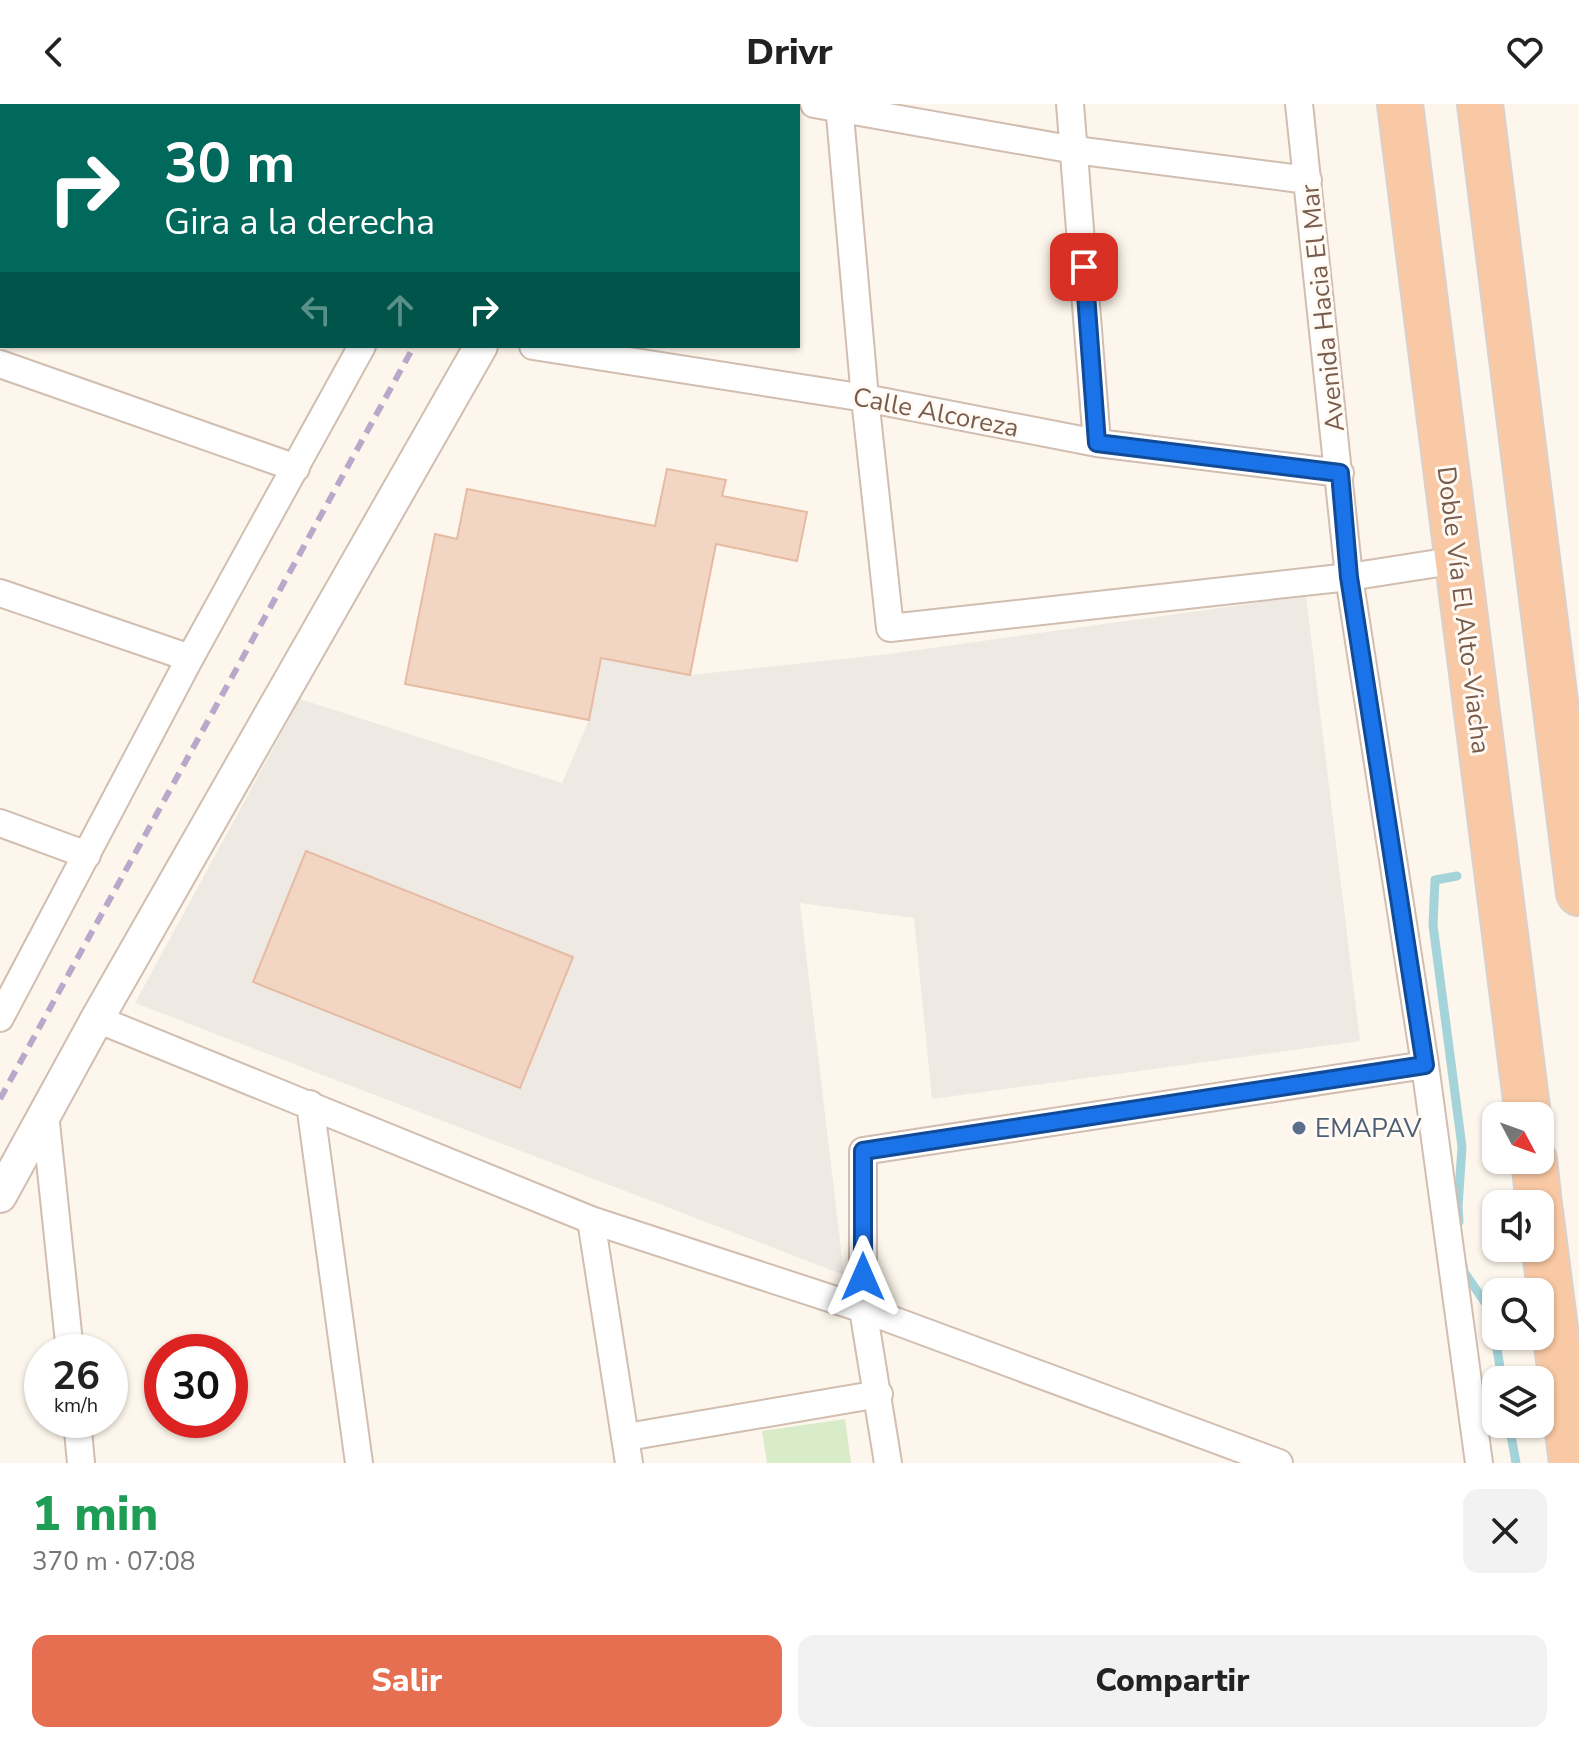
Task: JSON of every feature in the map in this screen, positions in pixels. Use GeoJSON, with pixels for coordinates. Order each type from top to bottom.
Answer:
{"type":"FeatureCollection","features":[{"type":"Feature","properties":{"kind":"highway","name":"Doble Vía El Alto-Viacha"},"geometry":{"type":"LineString","coordinates":[[1400,104],[1526,1102]]}},
{"type":"Feature","properties":{"kind":"highway"},"geometry":{"type":"LineString","coordinates":[[1480,104],[1579,893]]}},
{"type":"Feature","properties":{"kind":"highway"},"geometry":{"type":"LineString","coordinates":[[1546,1262],[1572,1463]]}},
{"type":"Feature","properties":{"kind":"street"},"geometry":{"type":"LineString","coordinates":[[814,104],[1075,150],[1308,180]]}},
{"type":"Feature","properties":{"kind":"street"},"geometry":{"type":"LineString","coordinates":[[1070,104],[1097,443]]}},
{"type":"Feature","properties":{"kind":"street","name":"Avenida Hacia El Mar"},"geometry":{"type":"LineString","coordinates":[[1299,104],[1349,577],[1425,1065],[1479,1463]]}},
{"type":"Feature","properties":{"kind":"street"},"geometry":{"type":"LineString","coordinates":[[840,107],[865,398],[890,628],[1349,577],[1458,560]]}},
{"type":"Feature","properties":{"kind":"street"},"geometry":{"type":"LineString","coordinates":[[0,1018],[190,658],[361,348]]}},
{"type":"Feature","properties":{"kind":"street"},"geometry":{"type":"LineString","coordinates":[[0,1196],[97,1019],[480,348]]}},
{"type":"Feature","properties":{"kind":"street","name":"Calle Alcoreza"},"geometry":{"type":"LineString","coordinates":[[557,348],[642,355],[1097,443],[1340,473]]}},
{"type":"Feature","properties":{"kind":"street"},"geometry":{"type":"LineString","coordinates":[[0,364],[296,468]]}},
{"type":"Feature","properties":{"kind":"street"},"geometry":{"type":"LineString","coordinates":[[0,593],[190,658]]}},
{"type":"Feature","properties":{"kind":"street"},"geometry":{"type":"LineString","coordinates":[[0,823],[87,855]]}},
{"type":"Feature","properties":{"kind":"street"},"geometry":{"type":"LineString","coordinates":[[97,1019],[591,1220],[863,1309],[1279,1463]]}},
{"type":"Feature","properties":{"kind":"street"},"geometry":{"type":"LineString","coordinates":[[888,1463],[863,1309],[863,1151],[1425,1065]]}},
{"type":"Feature","properties":{"kind":"street"},"geometry":{"type":"LineString","coordinates":[[310,1104],[359,1463]]}},
{"type":"Feature","properties":{"kind":"street"},"geometry":{"type":"LineString","coordinates":[[45,1113],[68,1334]]}},
{"type":"Feature","properties":{"kind":"street"},"geometry":{"type":"LineString","coordinates":[[591,1220],[629,1463]]}},
{"type":"Feature","properties":{"kind":"street"},"geometry":{"type":"LineString","coordinates":[[627,1437],[879,1394]]}},
{"type":"Feature","properties":{"kind":"street"},"geometry":{"type":"LineString","coordinates":[[79,1438],[81,1463]]}},
{"type":"Feature","properties":{"kind":"shaded area"},"geometry":{"type":"Polygon","coordinates":[[[1306,596],[1360,1041],[932,1099],[914,918],[800,903],[844,1275],[135,1003],[300,699],[562,783],[589,720],[601,658],[690,675],[889,654],[1306,596]]]}},
{"type":"Feature","properties":{"kind":"green space"},"geometry":{"type":"Polygon","coordinates":[[[845,1419],[851,1463],[767,1463],[762,1431],[845,1419]]]}},
{"type":"Feature","properties":{"kind":"building"},"geometry":{"type":"Polygon","coordinates":[[[667,469],[726,480],[722,496],[807,512],[797,561],[716,544],[690,675],[601,658],[589,720],[405,684],[435,534],[457,539],[467,489],[655,526],[667,469]]]}},
{"type":"Feature","properties":{"kind":"building"},"geometry":{"type":"Polygon","coordinates":[[[306,851],[573,957],[520,1088],[253,982],[306,851]]]}},
{"type":"Feature","properties":{"kind":"waterway"},"geometry":{"type":"LineString","coordinates":[[1457,876],[1435,880],[1433,925],[1462,1147],[1459,1222]]}},
{"type":"Feature","properties":{"kind":"waterway"},"geometry":{"type":"LineString","coordinates":[[1463,1265],[1464,1272],[1491,1311],[1500,1366]]}},
{"type":"Feature","properties":{"kind":"waterway"},"geometry":{"type":"LineString","coordinates":[[1512,1438],[1516,1463]]}},
{"type":"Feature","properties":{"kind":"railway"},"geometry":{"type":"LineString","coordinates":[[0,1099],[413,348]]}},
{"type":"Feature","properties":{"kind":"place","name":"EMAPAV"},"geometry":{"type":"Point","coordinates":[1299,1128]}},
{"type":"Feature","properties":{"kind":"route"},"geometry":{"type":"LineString","coordinates":[[863,1277],[863,1151],[1425,1065],[1349,577],[1340,473],[1097,443],[1084,267]]}}]}
